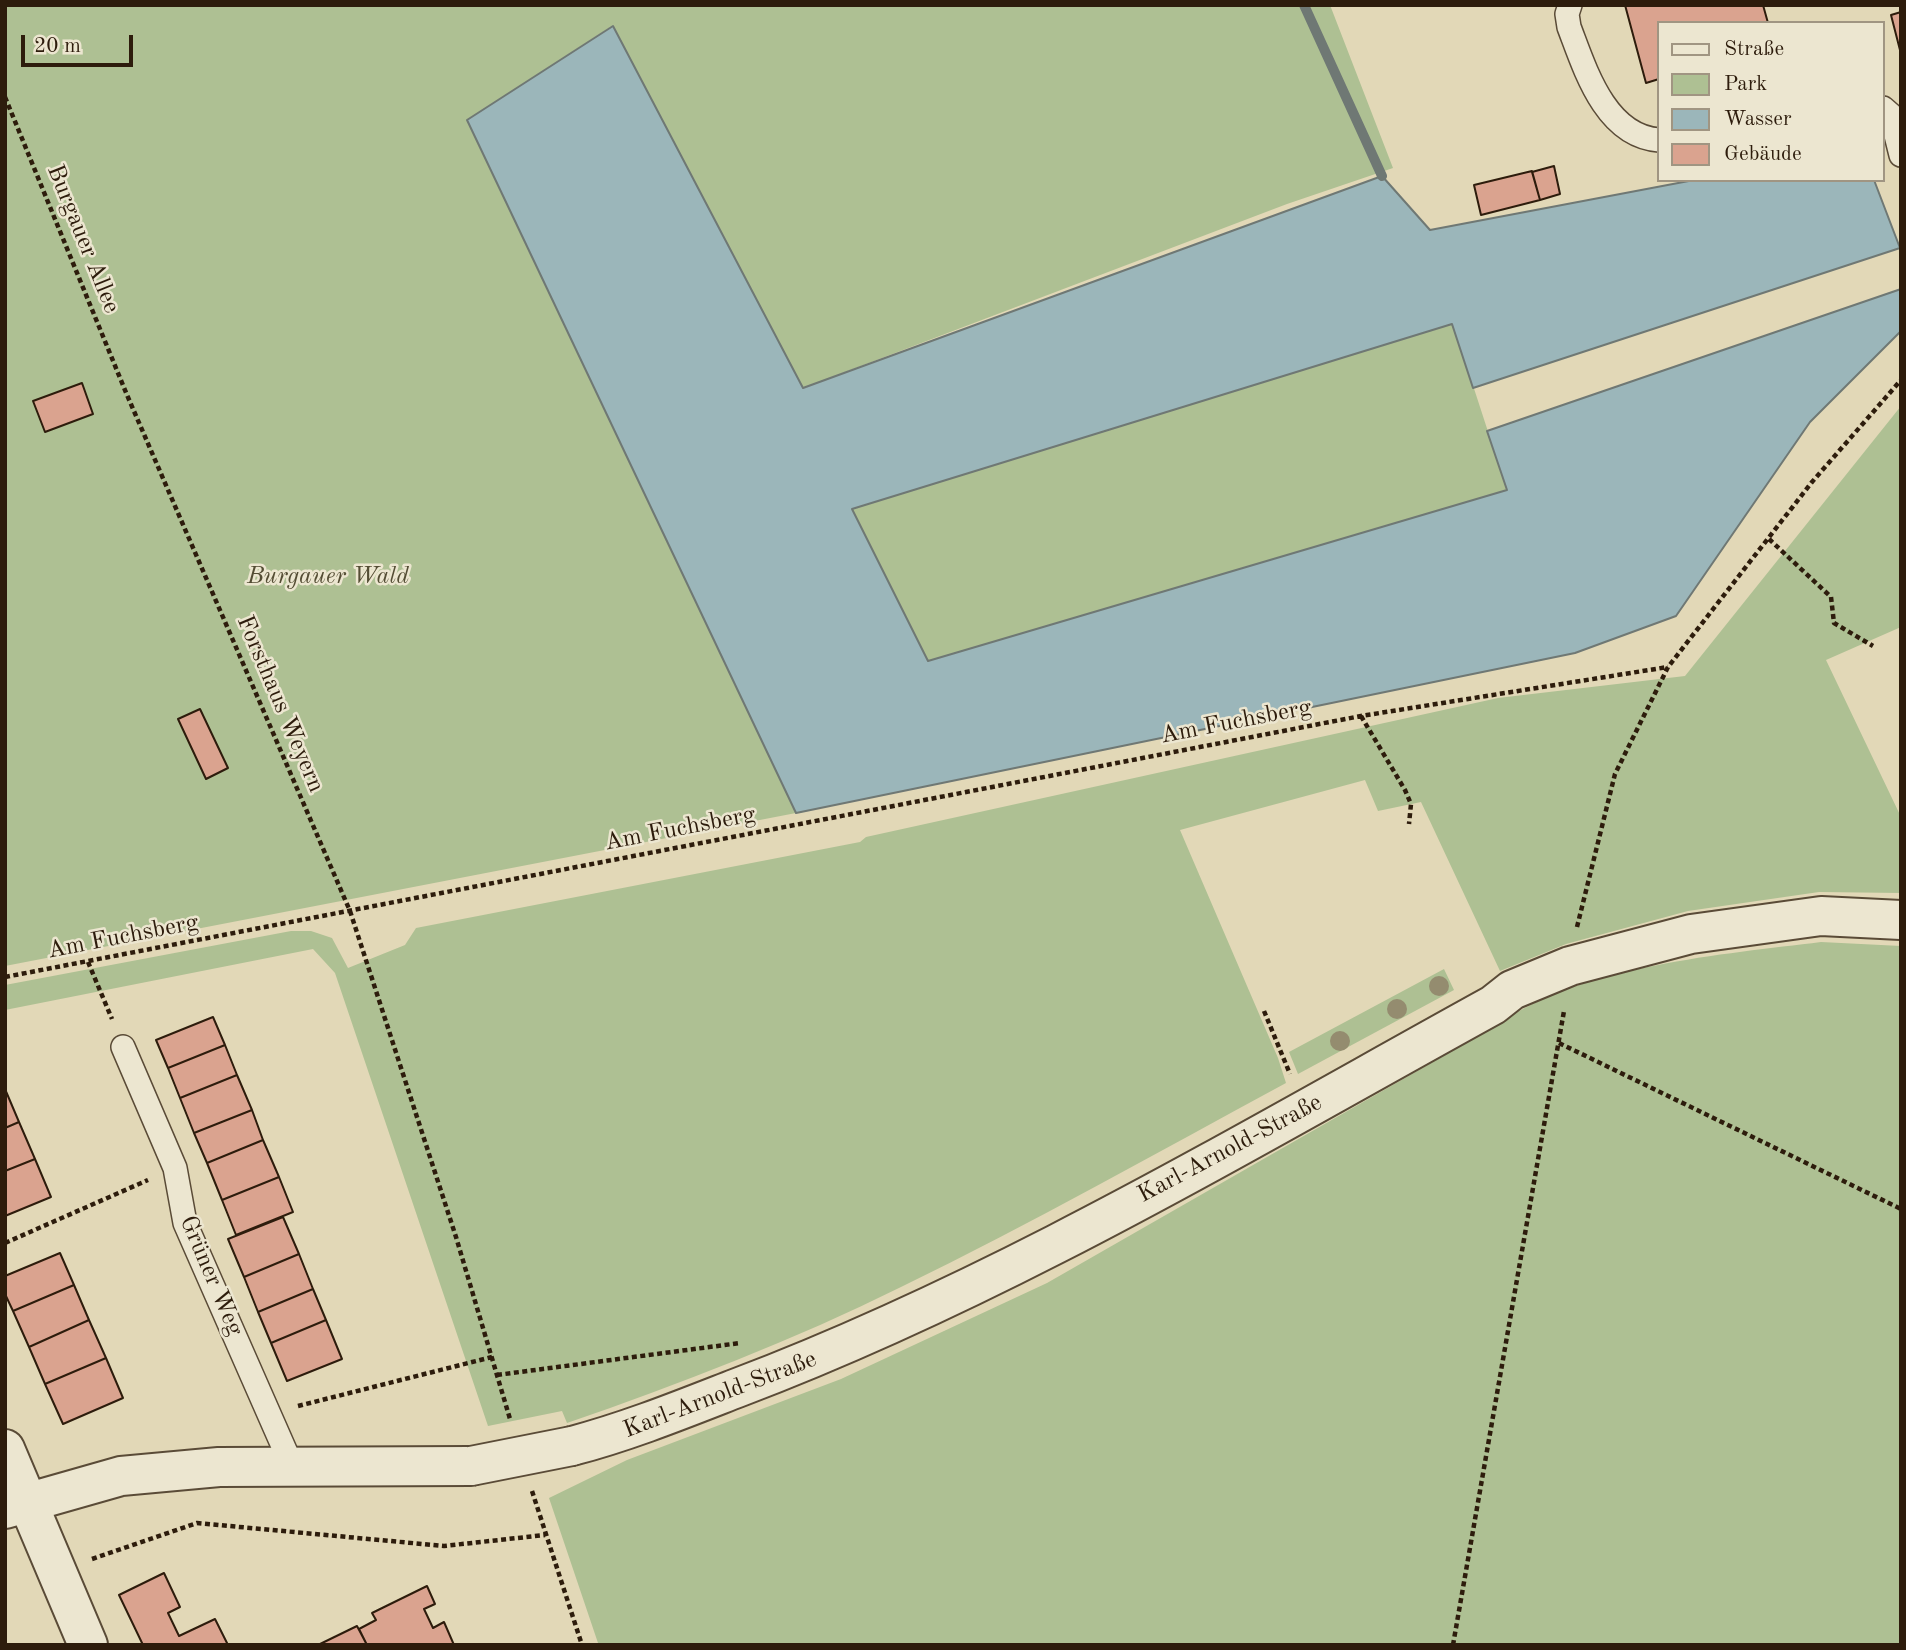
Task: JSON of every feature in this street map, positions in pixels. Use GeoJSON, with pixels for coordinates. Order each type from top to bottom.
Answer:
{"type":"FeatureCollection","features":[{"type":"Feature","properties":{"kind":"street","name":"Karl-Arnold-Straße"},"geometry":{"type":"LineString","coordinates":[[291,1464],[378,1468],[471,1466],[617,1434],[831,1352],[1036,1254],[1493,1005],[1511,990],[1570,966],[1691,934],[1821,916],[1901,920]]}},
{"type":"Feature","properties":{"kind":"street"},"geometry":{"type":"LineString","coordinates":[[5,1449],[17,1505],[55,1572],[88,1645]]}},
{"type":"Feature","properties":{"kind":"street"},"geometry":{"type":"LineString","coordinates":[[17,1505],[121,1476],[291,1464]]}},
{"type":"Feature","properties":{"kind":"lane"},"geometry":{"type":"LineString","coordinates":[[1570,5],[1567,14],[1569,27],[1600,99],[1629,129],[1658,140]]}},
{"type":"Feature","properties":{"kind":"lane"},"geometry":{"type":"LineString","coordinates":[[1885,110],[1891,114],[1901,155]]}},
{"type":"Feature","properties":{"kind":"lane","name":"Grüner Weg"},"geometry":{"type":"LineString","coordinates":[[120,1039],[175,1168],[186,1223],[291,1464]]}},
{"type":"Feature","properties":{"kind":"path","name":"Burgauer Allee"},"geometry":{"type":"LineString","coordinates":[[5,97],[127,395]]}},
{"type":"Feature","properties":{"kind":"path"},"geometry":{"type":"LineString","coordinates":[[1453,1645],[1519,1256],[1559,1043],[1570,966],[1585,888],[1615,774],[1668,667],[1812,482],[1901,380]]}},
{"type":"Feature","properties":{"kind":"path","name":"Forsthaus Weyern"},"geometry":{"type":"LineString","coordinates":[[127,395],[351,911],[511,1419]]}},
{"type":"Feature","properties":{"kind":"path"},"geometry":{"type":"LineString","coordinates":[[1769,539],[1831,597],[1834,623],[1873,646]]}},
{"type":"Feature","properties":{"kind":"path","name":"Am Fuchsberg"},"geometry":{"type":"LineString","coordinates":[[5,977],[1360,716],[1668,667]]}},
{"type":"Feature","properties":{"kind":"path"},"geometry":{"type":"LineString","coordinates":[[1360,716],[1405,790],[1411,804],[1409,824]]}},
{"type":"Feature","properties":{"kind":"path"},"geometry":{"type":"LineString","coordinates":[[88,962],[120,1039]]}},
{"type":"Feature","properties":{"kind":"path"},"geometry":{"type":"LineString","coordinates":[[1264,1010],[1304,1109]]}},
{"type":"Feature","properties":{"kind":"path"},"geometry":{"type":"LineString","coordinates":[[1559,1043],[1901,1209]]}},
{"type":"Feature","properties":{"kind":"path"},"geometry":{"type":"LineString","coordinates":[[5,1243],[142,1182]]}},
{"type":"Feature","properties":{"kind":"path"},"geometry":{"type":"LineString","coordinates":[[497,1375],[750,1342]]}},
{"type":"Feature","properties":{"kind":"path"},"geometry":{"type":"LineString","coordinates":[[307,1404],[492,1357]]}},
{"type":"Feature","properties":{"kind":"path"},"geometry":{"type":"LineString","coordinates":[[532,1493],[582,1645]]}},
{"type":"Feature","properties":{"kind":"path"},"geometry":{"type":"LineString","coordinates":[[55,1572],[197,1523],[443,1546],[545,1535]]}},
{"type":"Feature","properties":{"kind":"green space","name":"Burgauer Wald"},"geometry":{"type":"Polygon","coordinates":[[[5,5],[1330,5],[1393,168],[1287,204],[803,388],[612,26],[467,120],[796,813],[5,966],[5,5]]]}},
{"type":"Feature","properties":{"kind":"green space"},"geometry":{"type":"Polygon","coordinates":[[[1453,324],[1507,490],[928,662],[852,509],[1453,324]]]}},
{"type":"Feature","properties":{"kind":"green space"},"geometry":{"type":"Polygon","coordinates":[[[1901,406],[1901,627],[1826,660],[1901,817],[1901,893],[1819,892],[1688,911],[1566,944],[1500,971],[1421,802],[1378,811],[1365,780],[1180,830],[1278,1058],[1286,1083],[1046,1213],[861,1306],[736,1360],[567,1423],[562,1411],[488,1426],[335,973],[313,949],[5,1010],[5,985],[291,931],[311,931],[332,938],[348,968],[405,945],[416,928],[860,842],[866,837],[1498,698],[1685,676],[1901,406]]]}},
{"type":"Feature","properties":{"kind":"green space"},"geometry":{"type":"Polygon","coordinates":[[[1821,942],[1901,946],[1901,1645],[595,1645],[598,1643],[549,1498],[627,1460],[841,1379],[1047,1283],[1533,1004],[1612,975],[1698,958],[1821,942]]]}},
{"type":"Feature","properties":{"kind":"green space"},"geometry":{"type":"Polygon","coordinates":[[[1444,969],[1454,990],[1298,1074],[1289,1052],[1444,969]]]}},
{"type":"Feature","properties":{"kind":"water"},"geometry":{"type":"Polygon","coordinates":[[[613,26],[803,388],[1382,176],[1430,230],[1683,182],[1875,182],[1900,248],[1473,388],[1452,324],[852,509],[928,661],[1507,490],[1487,431],[1901,289],[1901,331],[1810,422],[1676,616],[1575,653],[796,813],[467,120],[613,26]]]}},
{"type":"Feature","properties":{"kind":"building"},"geometry":{"type":"Polygon","coordinates":[[[1625,5],[1763,5],[1767,21],[1658,21],[1658,79],[1646,83],[1625,5]]]}},
{"type":"Feature","properties":{"kind":"building"},"geometry":{"type":"Polygon","coordinates":[[[1901,12],[1901,54],[1891,15],[1901,12]]]}},
{"type":"Feature","properties":{"kind":"building"},"geometry":{"type":"Polygon","coordinates":[[[1554,166],[1560,194],[1540,200],[1532,172],[1554,166]]]}},
{"type":"Feature","properties":{"kind":"building"},"geometry":{"type":"Polygon","coordinates":[[[1532,171],[1540,200],[1481,215],[1474,185],[1532,171]]]}},
{"type":"Feature","properties":{"kind":"building"},"geometry":{"type":"Polygon","coordinates":[[[82,383],[93,414],[45,432],[33,401],[82,383]]]}},
{"type":"Feature","properties":{"kind":"building"},"geometry":{"type":"Polygon","coordinates":[[[200,709],[228,768],[206,779],[178,719],[200,709]]]}},
{"type":"Feature","properties":{"kind":"building"},"geometry":{"type":"Polygon","coordinates":[[[213,1017],[225,1045],[168,1068],[156,1040],[213,1017]]]}},
{"type":"Feature","properties":{"kind":"building"},"geometry":{"type":"Polygon","coordinates":[[[225,1045],[237,1075],[180,1098],[168,1068],[225,1045]]]}},
{"type":"Feature","properties":{"kind":"building"},"geometry":{"type":"Polygon","coordinates":[[[237,1075],[252,1110],[194,1133],[180,1098],[237,1075]]]}},
{"type":"Feature","properties":{"kind":"building"},"geometry":{"type":"Polygon","coordinates":[[[5,1089],[19,1122],[5,1128],[5,1089]]]}},
{"type":"Feature","properties":{"kind":"building"},"geometry":{"type":"Polygon","coordinates":[[[252,1110],[263,1140],[207,1163],[194,1133],[252,1110]]]}},
{"type":"Feature","properties":{"kind":"building"},"geometry":{"type":"Polygon","coordinates":[[[19,1122],[35,1159],[5,1171],[5,1128],[19,1122]]]}},
{"type":"Feature","properties":{"kind":"building"},"geometry":{"type":"Polygon","coordinates":[[[263,1140],[279,1177],[222,1200],[207,1163],[263,1140]]]}},
{"type":"Feature","properties":{"kind":"building"},"geometry":{"type":"Polygon","coordinates":[[[35,1159],[51,1197],[5,1216],[5,1171],[35,1159]]]}},
{"type":"Feature","properties":{"kind":"building"},"geometry":{"type":"Polygon","coordinates":[[[279,1177],[293,1212],[236,1235],[222,1200],[279,1177]]]}},
{"type":"Feature","properties":{"kind":"building"},"geometry":{"type":"Polygon","coordinates":[[[283,1217],[299,1254],[244,1277],[228,1239],[283,1217]]]}},
{"type":"Feature","properties":{"kind":"building"},"geometry":{"type":"Polygon","coordinates":[[[60,1253],[74,1285],[13,1311],[5,1294],[5,1276],[60,1253]]]}},
{"type":"Feature","properties":{"kind":"building"},"geometry":{"type":"Polygon","coordinates":[[[299,1254],[313,1289],[258,1312],[244,1277],[299,1254]]]}},
{"type":"Feature","properties":{"kind":"building"},"geometry":{"type":"Polygon","coordinates":[[[74,1285],[89,1320],[29,1347],[13,1311],[74,1285]]]}},
{"type":"Feature","properties":{"kind":"building"},"geometry":{"type":"Polygon","coordinates":[[[313,1289],[326,1320],[271,1343],[258,1312],[313,1289]]]}},
{"type":"Feature","properties":{"kind":"building"},"geometry":{"type":"Polygon","coordinates":[[[89,1320],[106,1358],[45,1384],[29,1347],[89,1320]]]}},
{"type":"Feature","properties":{"kind":"building"},"geometry":{"type":"Polygon","coordinates":[[[326,1320],[342,1359],[287,1381],[271,1343],[326,1320]]]}},
{"type":"Feature","properties":{"kind":"building"},"geometry":{"type":"Polygon","coordinates":[[[106,1358],[123,1398],[63,1424],[45,1384],[106,1358]]]}},
{"type":"Feature","properties":{"kind":"building"},"geometry":{"type":"Polygon","coordinates":[[[164,1573],[180,1607],[168,1613],[179,1636],[215,1619],[228,1645],[143,1645],[119,1595],[164,1573]]]}},
{"type":"Feature","properties":{"kind":"building"},"geometry":{"type":"Polygon","coordinates":[[[427,1586],[435,1604],[424,1609],[433,1628],[444,1622],[454,1645],[367,1645],[359,1629],[376,1620],[372,1613],[427,1586]]]}},
{"type":"Feature","properties":{"kind":"building"},"geometry":{"type":"Polygon","coordinates":[[[357,1626],[367,1645],[318,1645],[357,1626]]]}},
{"type":"Feature","properties":{"kind":"waterway"},"geometry":{"type":"LineString","coordinates":[[1304,5],[1382,176]]}}]}
